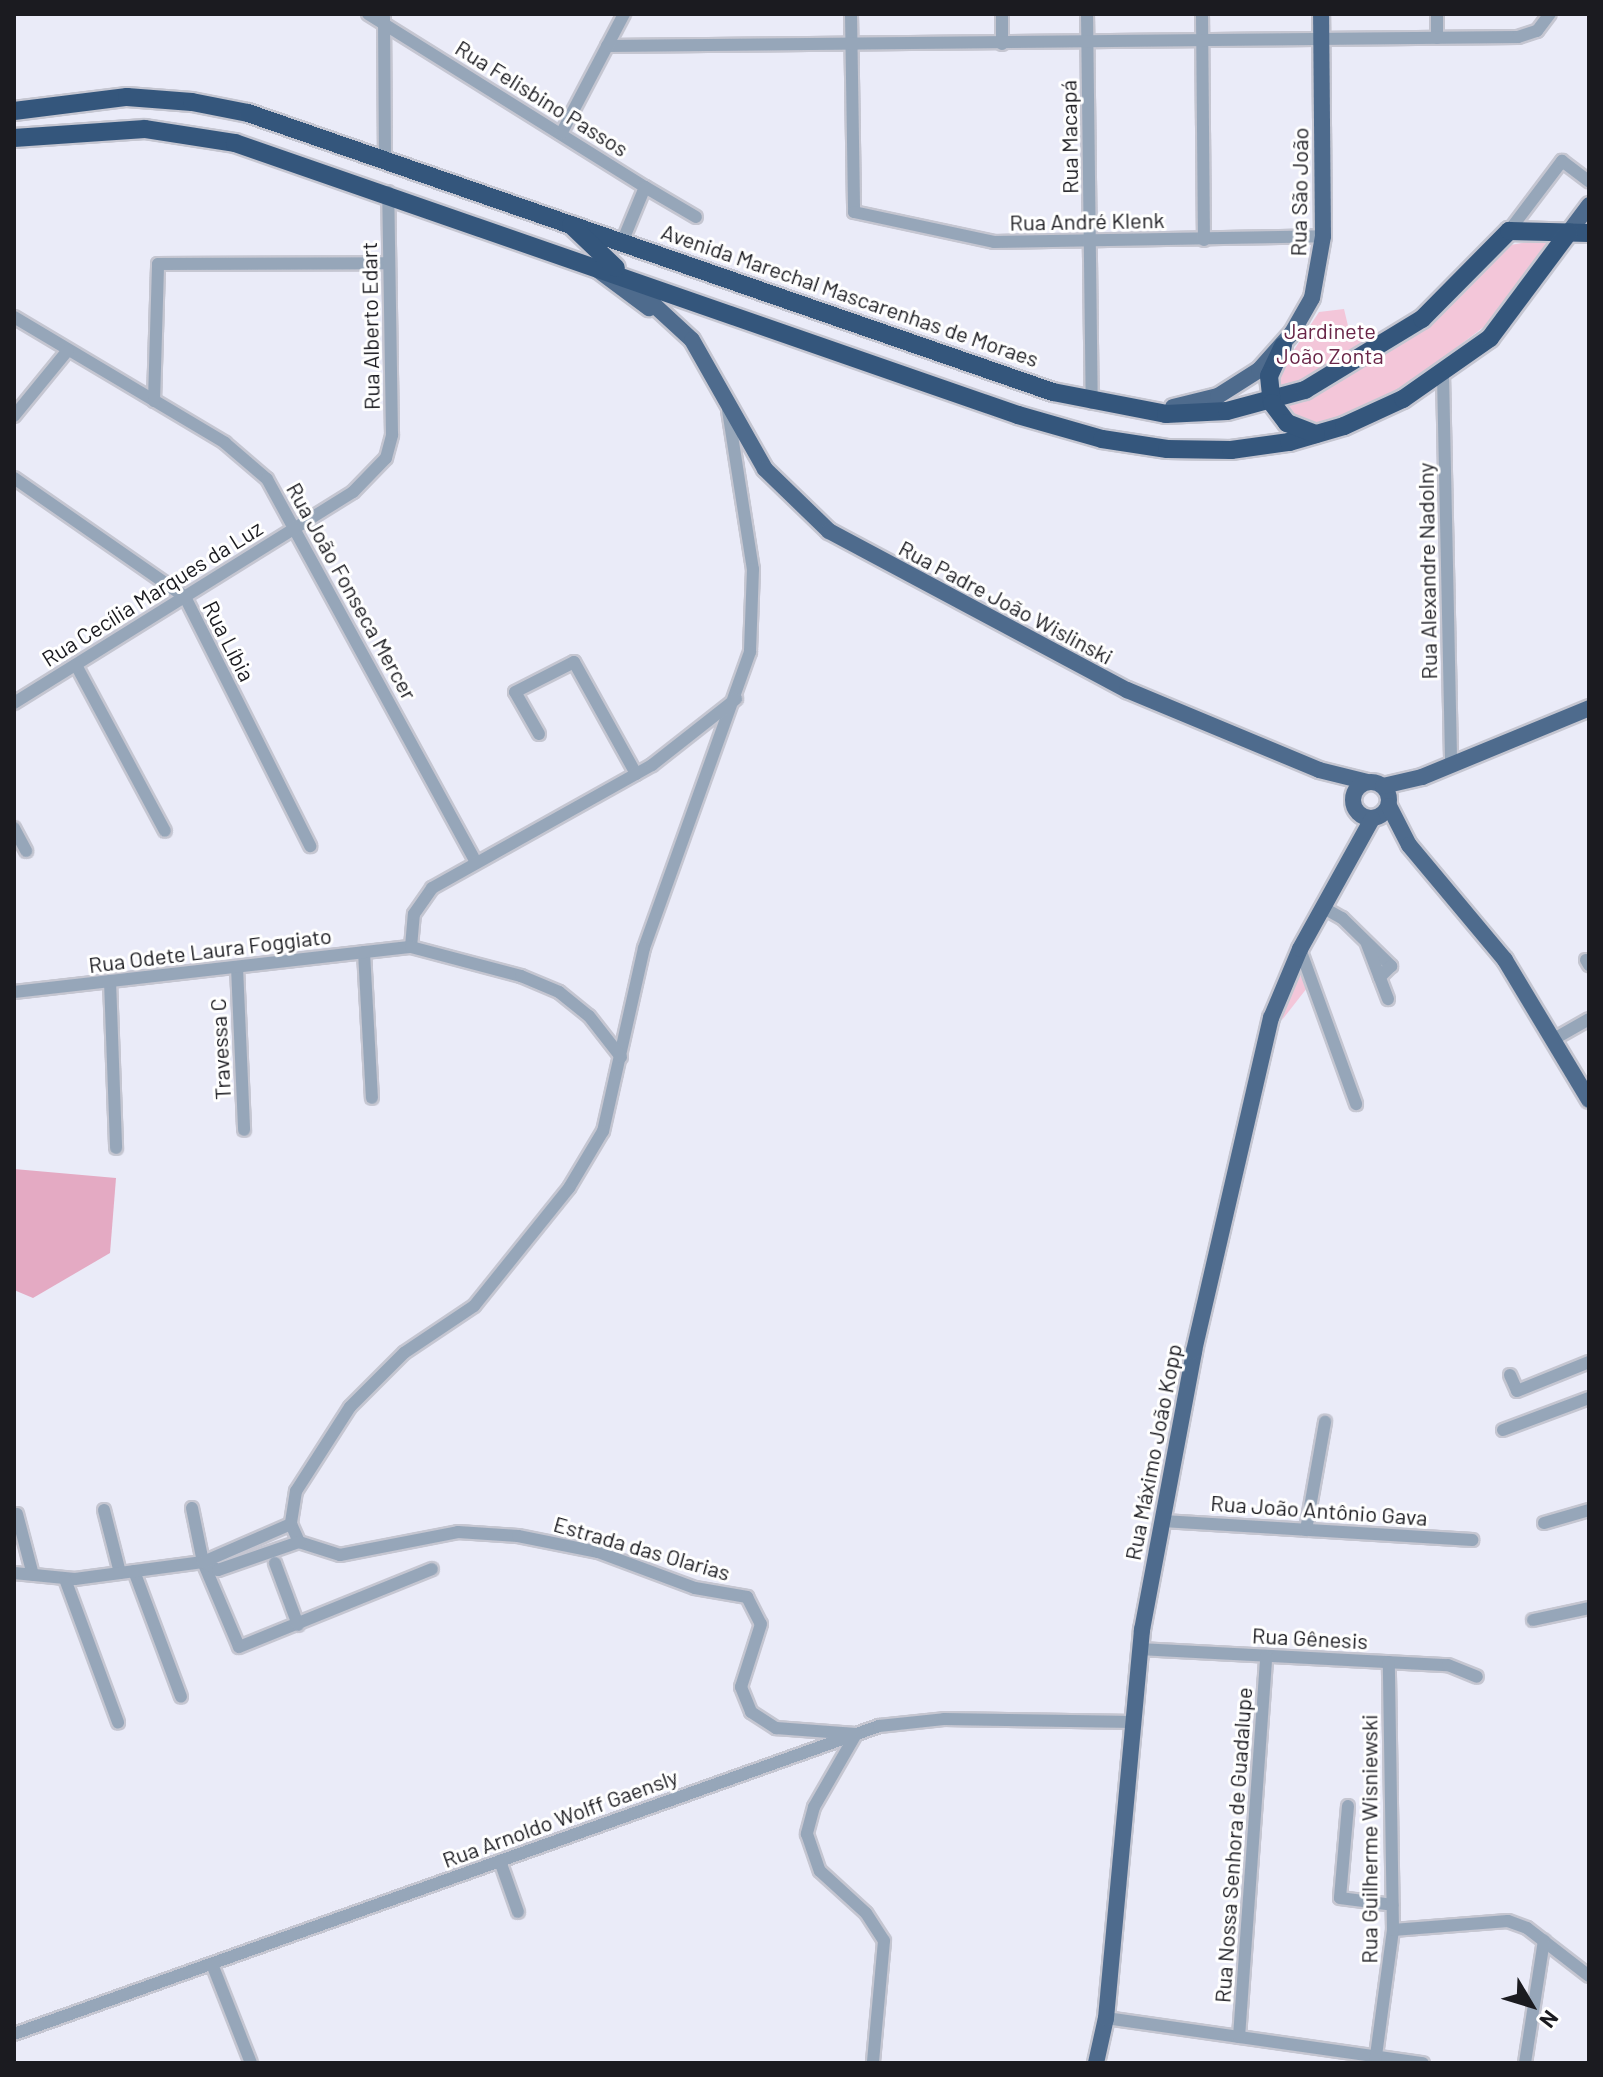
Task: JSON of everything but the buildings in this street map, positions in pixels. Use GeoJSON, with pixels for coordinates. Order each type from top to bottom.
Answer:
{"type":"FeatureCollection","features":[{"type":"Feature","properties":{"kind":"highway","name":"Avenida Marechal Mascarenhas de Moraes"},"geometry":{"type":"LineString","coordinates":[[14,111],[64,102],[157,98],[224,107],[385,158],[1092,403],[1143,412],[1207,413],[1272,403],[1344,370],[1410,328],[1461,285],[1509,231]]}},
{"type":"Feature","properties":{"kind":"highway"},"geometry":{"type":"LineString","coordinates":[[14,138],[145,129],[207,136],[297,161],[396,195],[1018,415],[1102,439],[1199,451],[1264,446],[1317,435],[1376,413],[1443,375],[1490,338],[1569,232]]}},
{"type":"Feature","properties":{"kind":"highway"},"geometry":{"type":"LineString","coordinates":[[297,161],[316,135]]}},
{"type":"Feature","properties":{"kind":"highway"},"geometry":{"type":"LineString","coordinates":[[385,158],[396,195]]}},
{"type":"Feature","properties":{"kind":"highway"},"geometry":{"type":"LineString","coordinates":[[567,221],[621,273]]}},
{"type":"Feature","properties":{"kind":"highway"},"geometry":{"type":"LineString","coordinates":[[1509,231],[1569,232],[1589,236]]}},
{"type":"Feature","properties":{"kind":"highway"},"geometry":{"type":"LineString","coordinates":[[1548,263],[1589,236]]}},
{"type":"Feature","properties":{"kind":"highway"},"geometry":{"type":"LineString","coordinates":[[730,312],[747,311],[760,288]]}},
{"type":"Feature","properties":{"kind":"highway"},"geometry":{"type":"LineString","coordinates":[[1283,346],[1269,376],[1272,403],[1287,423],[1317,435]]}},
{"type":"Feature","properties":{"kind":"main road","name":"Rua São João"},"geometry":{"type":"LineString","coordinates":[[1143,412],[1218,396],[1259,370],[1283,346],[1312,298],[1323,236],[1321,14]]}},
{"type":"Feature","properties":{"kind":"main road"},"geometry":{"type":"LineString","coordinates":[[1569,232],[1589,205]]}},
{"type":"Feature","properties":{"kind":"main road"},"geometry":{"type":"LineString","coordinates":[[589,262],[627,296],[662,314]]}},
{"type":"Feature","properties":{"kind":"main road"},"geometry":{"type":"LineString","coordinates":[[621,273],[662,314]]}},
{"type":"Feature","properties":{"kind":"main road","name":"Rua Padre João Wislinski"},"geometry":{"type":"LineString","coordinates":[[662,314],[704,354],[726,401],[778,485],[829,531],[1092,674],[1319,770],[1382,793],[1589,708]]}},
{"type":"Feature","properties":{"kind":"main road","name":"Rua Padre João Wislinski"},"geometry":{"type":"LineString","coordinates":[[1319,770],[1361,811],[1409,845]]}},
{"type":"Feature","properties":{"kind":"main road","name":"Rua Máximo João Kopp"},"geometry":{"type":"LineString","coordinates":[[1096,2063],[1106,2018],[1139,1649],[1189,1376],[1265,1040],[1300,949],[1342,869],[1361,811],[1354,792],[1382,793]]}},
{"type":"Feature","properties":{"kind":"main road"},"geometry":{"type":"LineString","coordinates":[[1361,811],[1382,793],[1409,845],[1479,923],[1589,1098]]}},
{"type":"Feature","properties":{"kind":"street","name":"Rua Felisbino Passos"},"geometry":{"type":"LineString","coordinates":[[368,14],[384,19],[696,217]]}},
{"type":"Feature","properties":{"kind":"street"},"geometry":{"type":"LineString","coordinates":[[561,134],[624,14]]}},
{"type":"Feature","properties":{"kind":"street"},"geometry":{"type":"LineString","coordinates":[[851,14],[852,46]]}},
{"type":"Feature","properties":{"kind":"street"},"geometry":{"type":"LineString","coordinates":[[1002,14],[1002,44]]}},
{"type":"Feature","properties":{"kind":"street","name":"Rua Macapá"},"geometry":{"type":"LineString","coordinates":[[1087,14],[1092,403]]}},
{"type":"Feature","properties":{"kind":"street"},"geometry":{"type":"LineString","coordinates":[[1202,14],[1204,240]]}},
{"type":"Feature","properties":{"kind":"street"},"geometry":{"type":"LineString","coordinates":[[1437,14],[1437,38]]}},
{"type":"Feature","properties":{"kind":"street"},"geometry":{"type":"LineString","coordinates":[[384,19],[385,158]]}},
{"type":"Feature","properties":{"kind":"street"},"geometry":{"type":"LineString","coordinates":[[607,46],[852,46],[1518,37],[1547,19]]}},
{"type":"Feature","properties":{"kind":"street","name":"Rua André Klenk"},"geometry":{"type":"LineString","coordinates":[[852,46],[854,212],[972,240],[1090,243],[1323,236]]}},
{"type":"Feature","properties":{"kind":"street","name":"Avenida Marechal Mascarenhas de Moraes"},"geometry":{"type":"LineString","coordinates":[[1509,231],[1562,161],[1589,181]]}},
{"type":"Feature","properties":{"kind":"street"},"geometry":{"type":"LineString","coordinates":[[623,240],[645,187]]}},
{"type":"Feature","properties":{"kind":"street","name":"Rua Alberto Edart"},"geometry":{"type":"LineString","coordinates":[[386,458],[392,435],[389,263],[396,195]]}},
{"type":"Feature","properties":{"kind":"street"},"geometry":{"type":"LineString","coordinates":[[154,401],[158,264],[389,263]]}},
{"type":"Feature","properties":{"kind":"street","name":"Rua João Fonseca Mercer"},"geometry":{"type":"LineString","coordinates":[[14,317],[256,466],[296,528],[475,861]]}},
{"type":"Feature","properties":{"kind":"street"},"geometry":{"type":"LineString","coordinates":[[14,416],[68,350]]}},
{"type":"Feature","properties":{"kind":"street","name":"Rua Alexandre Nadolny"},"geometry":{"type":"LineString","coordinates":[[1443,375],[1451,765]]}},
{"type":"Feature","properties":{"kind":"street"},"geometry":{"type":"LineString","coordinates":[[203,1562],[218,1570],[299,1542],[291,1524],[296,1491],[350,1407],[404,1353],[474,1306],[569,1188],[603,1131],[648,935],[738,697],[750,652],[754,584],[726,401]]}},
{"type":"Feature","properties":{"kind":"street","name":"Rua Cecília Marques da Luz"},"geometry":{"type":"LineString","coordinates":[[14,703],[364,484],[386,458]]}},
{"type":"Feature","properties":{"kind":"street","name":"Rua Líbia"},"geometry":{"type":"LineString","coordinates":[[14,478],[185,597],[310,846]]}},
{"type":"Feature","properties":{"kind":"street"},"geometry":{"type":"LineString","coordinates":[[539,734],[515,692],[574,662],[636,774]]}},
{"type":"Feature","properties":{"kind":"street"},"geometry":{"type":"LineString","coordinates":[[76,665],[165,831]]}},
{"type":"Feature","properties":{"kind":"street"},"geometry":{"type":"LineString","coordinates":[[621,1057],[589,1016],[559,992],[521,976],[411,947],[414,914],[423,896],[475,861],[636,774],[738,697]]}},
{"type":"Feature","properties":{"kind":"street"},"geometry":{"type":"LineString","coordinates":[[14,828],[26,851]]}},
{"type":"Feature","properties":{"kind":"street"},"geometry":{"type":"LineString","coordinates":[[1322,907],[1366,941],[1391,966],[1380,977],[1388,999]]}},
{"type":"Feature","properties":{"kind":"street","name":"Rua Odete Laura Foggiato"},"geometry":{"type":"LineString","coordinates":[[14,992],[411,947]]}},
{"type":"Feature","properties":{"kind":"street"},"geometry":{"type":"LineString","coordinates":[[1300,949],[1356,1104]]}},
{"type":"Feature","properties":{"kind":"street"},"geometry":{"type":"LineString","coordinates":[[364,952],[372,1098]]}},
{"type":"Feature","properties":{"kind":"street","name":"Travessa C"},"geometry":{"type":"LineString","coordinates":[[237,967],[244,1130]]}},
{"type":"Feature","properties":{"kind":"street"},"geometry":{"type":"LineString","coordinates":[[110,981],[116,1148]]}},
{"type":"Feature","properties":{"kind":"street"},"geometry":{"type":"LineString","coordinates":[[1554,1039],[1589,1019]]}},
{"type":"Feature","properties":{"kind":"street"},"geometry":{"type":"LineString","coordinates":[[1510,1375],[1517,1391],[1589,1362]]}},
{"type":"Feature","properties":{"kind":"street"},"geometry":{"type":"LineString","coordinates":[[1503,1430],[1589,1398]]}},
{"type":"Feature","properties":{"kind":"street"},"geometry":{"type":"LineString","coordinates":[[1306,1530],[1325,1422]]}},
{"type":"Feature","properties":{"kind":"street"},"geometry":{"type":"LineString","coordinates":[[192,1508],[203,1562],[236,1645],[246,1646],[432,1569]]}},
{"type":"Feature","properties":{"kind":"street"},"geometry":{"type":"LineString","coordinates":[[104,1510],[120,1573]]}},
{"type":"Feature","properties":{"kind":"street"},"geometry":{"type":"LineString","coordinates":[[1544,1523],[1589,1510]]}},
{"type":"Feature","properties":{"kind":"street"},"geometry":{"type":"LineString","coordinates":[[17,1514],[33,1575]]}},
{"type":"Feature","properties":{"kind":"street","name":"Rua João Antônio Gava"},"geometry":{"type":"LineString","coordinates":[[1163,1521],[1472,1540]]}},
{"type":"Feature","properties":{"kind":"street"},"geometry":{"type":"LineString","coordinates":[[14,1573],[65,1579],[203,1562],[291,1524]]}},
{"type":"Feature","properties":{"kind":"street","name":"Estrada das Olarias"},"geometry":{"type":"LineString","coordinates":[[299,1542],[340,1555],[448,1534],[493,1532],[598,1552],[695,1588],[747,1597],[761,1624],[741,1687],[751,1712],[776,1728],[856,1734]]}},
{"type":"Feature","properties":{"kind":"street"},"geometry":{"type":"LineString","coordinates":[[252,1540],[257,1557]]}},
{"type":"Feature","properties":{"kind":"street"},"geometry":{"type":"LineString","coordinates":[[275,1563],[298,1625]]}},
{"type":"Feature","properties":{"kind":"street"},"geometry":{"type":"LineString","coordinates":[[134,1571],[181,1697]]}},
{"type":"Feature","properties":{"kind":"street"},"geometry":{"type":"LineString","coordinates":[[65,1579],[118,1722]]}},
{"type":"Feature","properties":{"kind":"street"},"geometry":{"type":"LineString","coordinates":[[1533,1620],[1589,1608]]}},
{"type":"Feature","properties":{"kind":"street","name":"Rua Gênesis"},"geometry":{"type":"LineString","coordinates":[[1139,1649],[1448,1665],[1477,1677]]}},
{"type":"Feature","properties":{"kind":"street","name":"Rua Nossa Senhora de Guadalupe"},"geometry":{"type":"LineString","coordinates":[[1239,2037],[1266,1656]]}},
{"type":"Feature","properties":{"kind":"street","name":"Rua Guilherme Wisniewski"},"geometry":{"type":"LineString","coordinates":[[1376,2060],[1393,1930],[1389,1662]]}},
{"type":"Feature","properties":{"kind":"street","name":"Rua Arnoldo Wolff Gaensly"},"geometry":{"type":"LineString","coordinates":[[14,2034],[856,1734],[919,1719],[1134,1722]]}},
{"type":"Feature","properties":{"kind":"street"},"geometry":{"type":"LineString","coordinates":[[856,1734],[814,1807],[807,1834],[820,1871],[874,1922],[884,1941],[873,2063]]}},
{"type":"Feature","properties":{"kind":"street"},"geometry":{"type":"LineString","coordinates":[[1348,1806],[1340,1898],[1393,1905]]}},
{"type":"Feature","properties":{"kind":"street"},"geometry":{"type":"LineString","coordinates":[[500,1861],[518,1912]]}},
{"type":"Feature","properties":{"kind":"street"},"geometry":{"type":"LineString","coordinates":[[1393,1930],[1498,1921],[1517,1924],[1544,1940],[1589,1976]]}},
{"type":"Feature","properties":{"kind":"street"},"geometry":{"type":"LineString","coordinates":[[1525,2063],[1544,1940]]}},
{"type":"Feature","properties":{"kind":"street"},"geometry":{"type":"LineString","coordinates":[[212,1964],[251,2063]]}},
{"type":"Feature","properties":{"kind":"street"},"geometry":{"type":"LineString","coordinates":[[1106,2018],[1376,2060],[1423,2063]]}},
{"type":"Feature","properties":{"kind":"green space"},"geometry":{"type":"Polygon","coordinates":[[[1556,237],[1493,320],[1403,388],[1320,425],[1301,420],[1286,405],[1395,348],[1461,296],[1510,245],[1556,237]]]}},
{"type":"Feature","properties":{"kind":"green space","name":"Jardinete João Zonta"},"geometry":{"type":"Polygon","coordinates":[[[1344,309],[1349,330],[1368,347],[1277,392],[1282,368],[1319,312],[1344,309]]]}},
{"type":"Feature","properties":{"kind":"green space"},"geometry":{"type":"Polygon","coordinates":[[[1299,973],[1307,988],[1282,1020],[1285,1002],[1299,973]]]}},
{"type":"Feature","properties":{"kind":"shaded area"},"geometry":{"type":"Polygon","coordinates":[[[14,1169],[116,1178],[110,1253],[33,1298],[14,1290],[14,1169]]]}}]}
